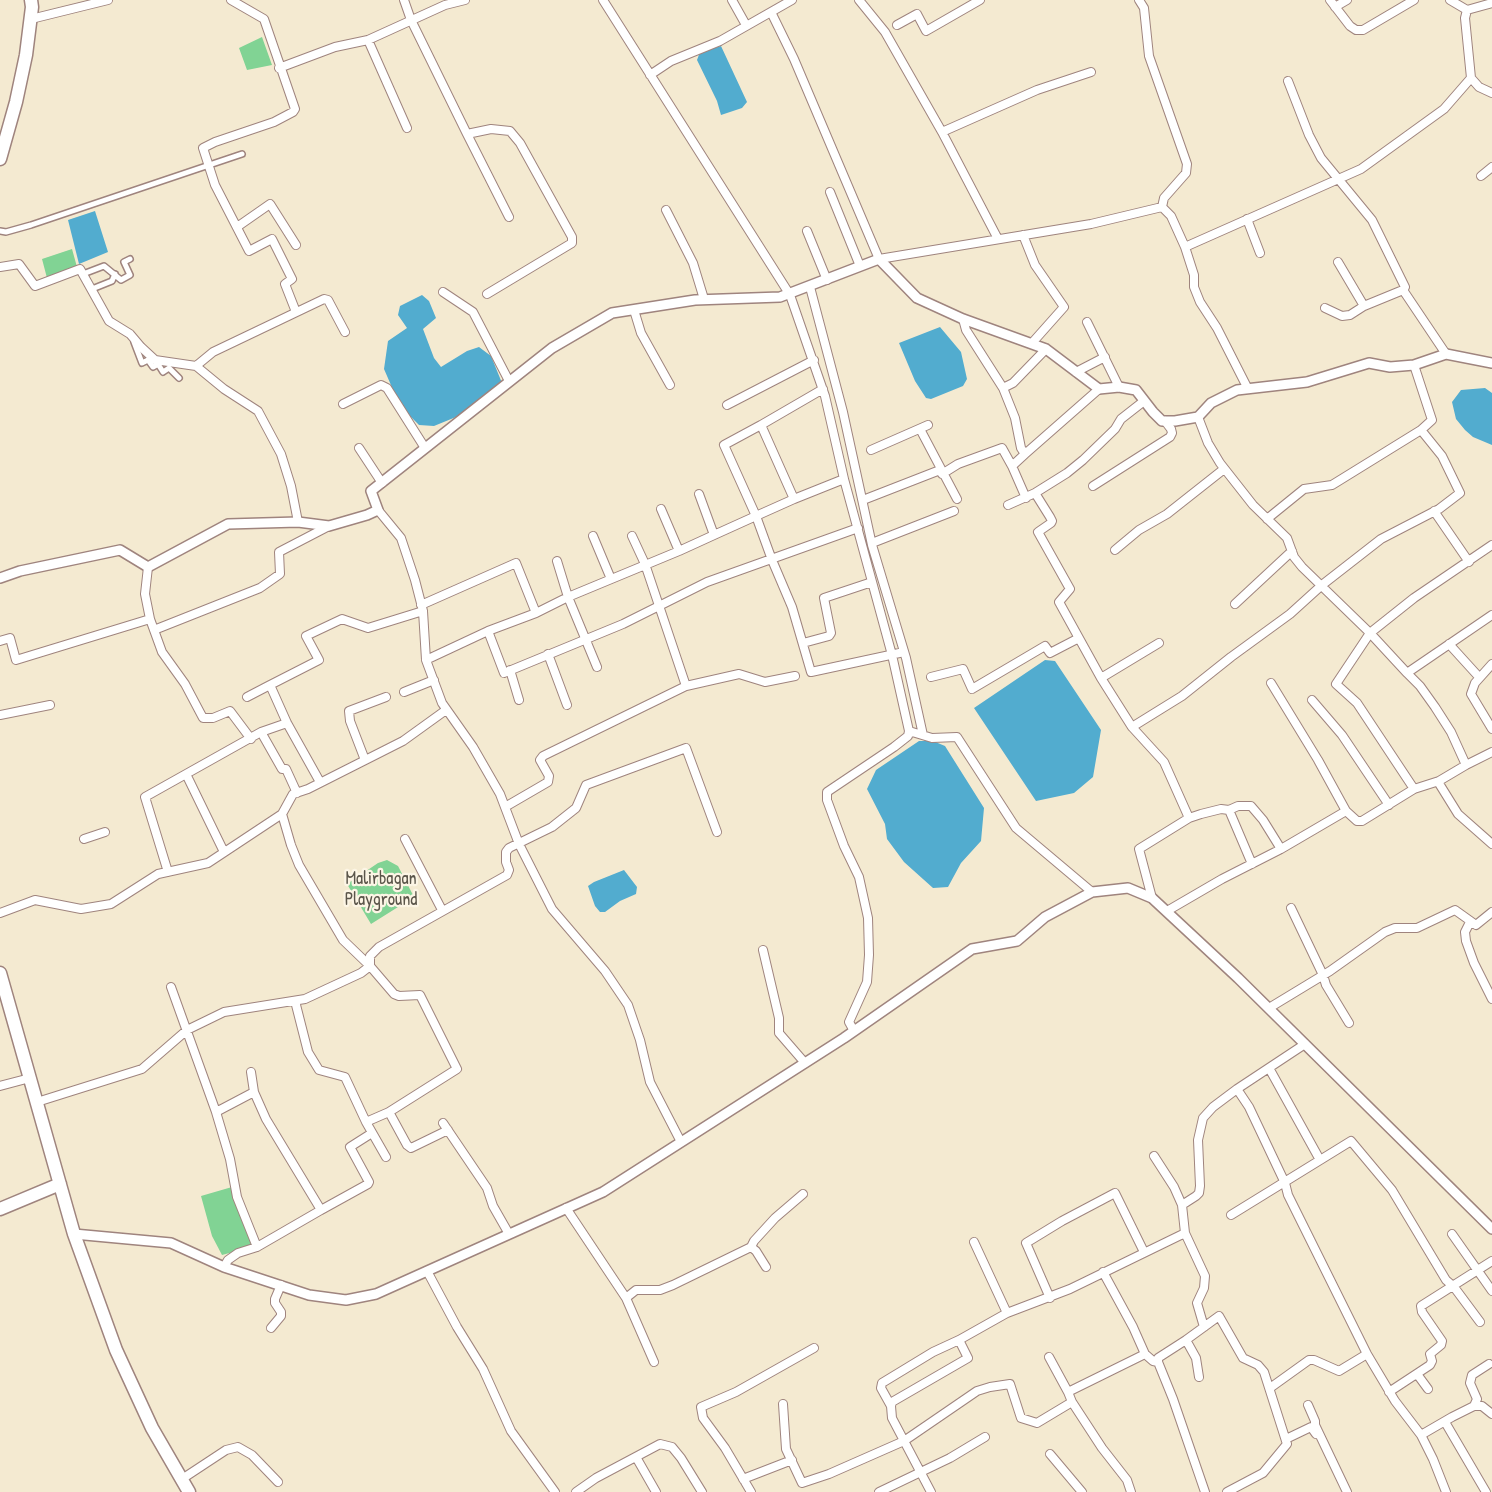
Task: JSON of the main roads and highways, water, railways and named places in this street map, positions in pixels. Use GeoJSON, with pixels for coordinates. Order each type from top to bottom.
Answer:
{"type":"FeatureCollection","features":[{"type":"Feature","properties":{"kind":"main road"},"geometry":{"type":"LineString","coordinates":[[0,159],[18,91],[31,19],[31,0]]}},
{"type":"Feature","properties":{"kind":"main road"},"geometry":{"type":"LineString","coordinates":[[0,973],[74,1234],[116,1350],[152,1428],[189,1492]]}},
{"type":"Feature","properties":{"kind":"main road"},"geometry":{"type":"LineString","coordinates":[[0,1209],[60,1184]]}},
{"type":"Feature","properties":{"kind":"water"},"geometry":{"type":"Polygon","coordinates":[[[721,46],[747,102],[742,108],[721,115],[717,101],[697,60],[700,52],[721,46]]]}},
{"type":"Feature","properties":{"kind":"water"},"geometry":{"type":"Polygon","coordinates":[[[95,211],[108,252],[79,264],[68,220],[95,211]]]}},
{"type":"Feature","properties":{"kind":"water"},"geometry":{"type":"Polygon","coordinates":[[[422,295],[429,301],[436,318],[423,329],[434,358],[441,367],[467,351],[479,347],[491,356],[502,383],[493,393],[456,417],[434,426],[419,425],[411,417],[397,399],[384,369],[388,341],[407,328],[398,315],[400,306],[422,295]]]}},
{"type":"Feature","properties":{"kind":"water"},"geometry":{"type":"Polygon","coordinates":[[[940,327],[961,352],[967,379],[963,386],[931,399],[926,398],[915,381],[899,343],[940,327]]]}},
{"type":"Feature","properties":{"kind":"water"},"geometry":{"type":"Polygon","coordinates":[[[1485,388],[1492,393],[1492,445],[1473,437],[1465,430],[1456,419],[1452,402],[1461,390],[1485,388]]]}},
{"type":"Feature","properties":{"kind":"water"},"geometry":{"type":"Polygon","coordinates":[[[1045,660],[1055,661],[1101,730],[1093,777],[1074,793],[1036,801],[974,708],[1045,660]]]}},
{"type":"Feature","properties":{"kind":"water"},"geometry":{"type":"Polygon","coordinates":[[[919,741],[933,741],[945,746],[984,808],[981,841],[961,863],[948,887],[933,888],[904,862],[887,839],[885,824],[867,789],[876,770],[919,741]]]}},
{"type":"Feature","properties":{"kind":"water"},"geometry":{"type":"Polygon","coordinates":[[[624,870],[637,887],[636,894],[620,901],[605,912],[600,912],[595,906],[588,886],[624,870]]]}},
{"type":"Feature","properties":{"kind":"park label","name":"Malirbagan Playground"},"geometry":{"type":"Point","coordinates":[381,889]}}]}
